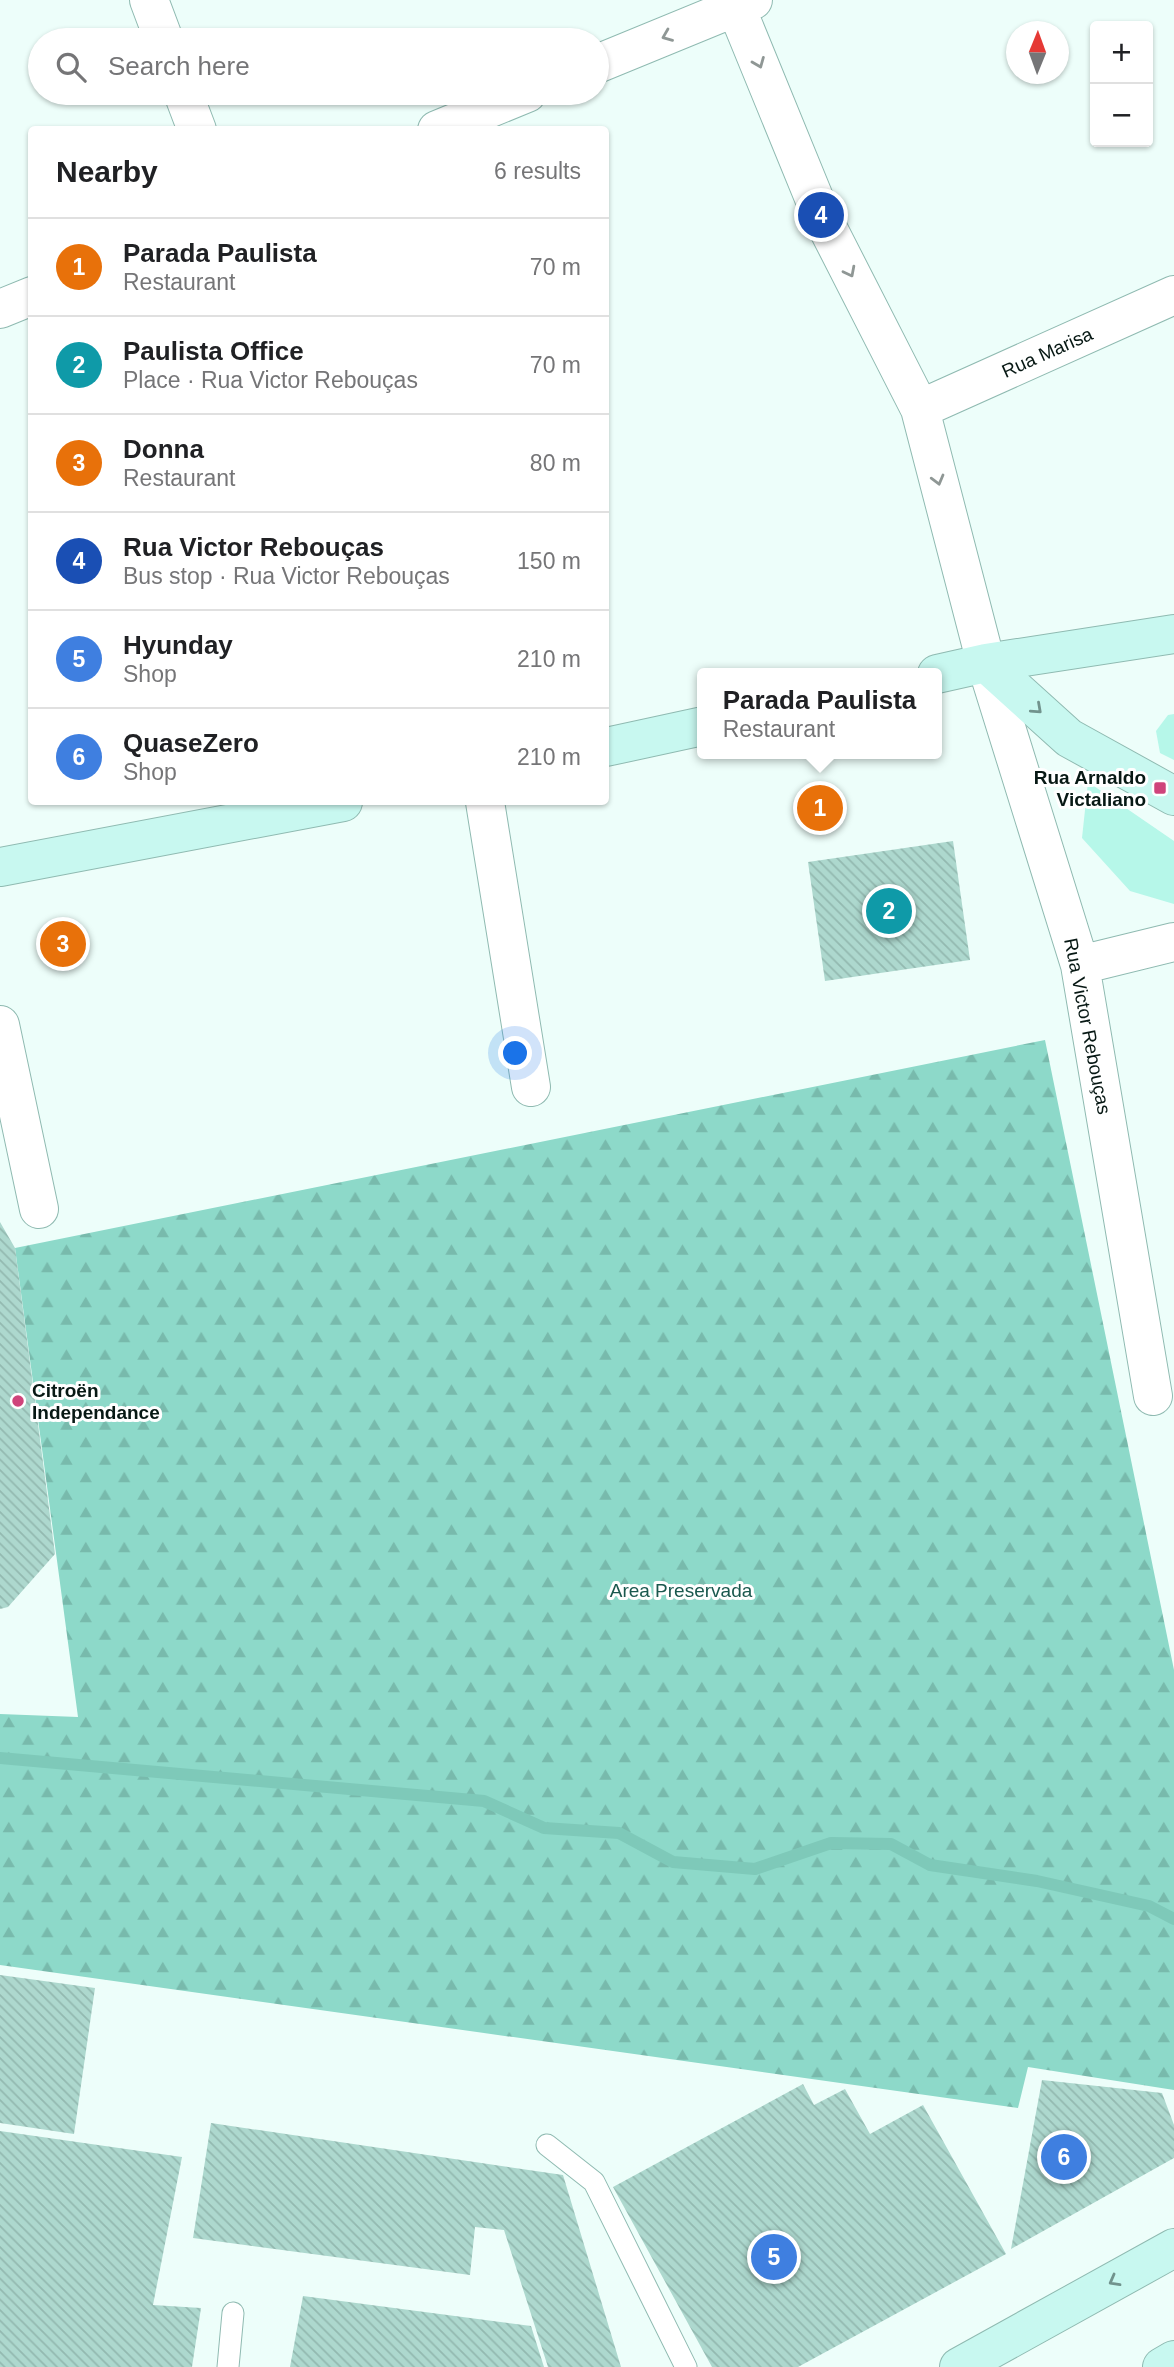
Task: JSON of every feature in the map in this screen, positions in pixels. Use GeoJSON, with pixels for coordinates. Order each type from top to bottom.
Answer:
{"type":"FeatureCollection","features":[{"type":"Feature","properties":{"kind":"street"},"geometry":{"type":"LineString","coordinates":[[149,0],[159,28]]}},
{"type":"Feature","properties":{"kind":"street"},"geometry":{"type":"LineString","coordinates":[[609,59],[741,3]]}},
{"type":"Feature","properties":{"kind":"street","name":"Rua Victor Rebouças"},"geometry":{"type":"LineString","coordinates":[[741,3],[821,215],[920,409],[986,663],[1080,965],[1153,1395]]}},
{"type":"Feature","properties":{"kind":"street"},"geometry":{"type":"LineString","coordinates":[[188,105],[195,126]]}},
{"type":"Feature","properties":{"kind":"street"},"geometry":{"type":"LineString","coordinates":[[447,126],[498,105]]}},
{"type":"Feature","properties":{"kind":"street","name":"Rua Marisa"},"geometry":{"type":"LineString","coordinates":[[920,409],[1174,295]]}},
{"type":"Feature","properties":{"kind":"street"},"geometry":{"type":"LineString","coordinates":[[0,309],[28,298]]}},
{"type":"Feature","properties":{"kind":"street"},"geometry":{"type":"LineString","coordinates":[[942,673],[986,663],[1174,635]]}},
{"type":"Feature","properties":{"kind":"street"},"geometry":{"type":"LineString","coordinates":[[986,663],[1069,738],[1174,796]]}},
{"type":"Feature","properties":{"kind":"street"},"geometry":{"type":"LineString","coordinates":[[609,746],[697,727]]}},
{"type":"Feature","properties":{"kind":"street"},"geometry":{"type":"LineString","coordinates":[[0,867],[327,805]]}},
{"type":"Feature","properties":{"kind":"street"},"geometry":{"type":"LineString","coordinates":[[485,805],[531,1087]]}},
{"type":"Feature","properties":{"kind":"street"},"geometry":{"type":"LineString","coordinates":[[1080,965],[1174,942]]}},
{"type":"Feature","properties":{"kind":"street"},"geometry":{"type":"LineString","coordinates":[[0,1025],[39,1209]]}},
{"type":"Feature","properties":{"kind":"street"},"geometry":{"type":"LineString","coordinates":[[959,2367],[1174,2248]]}},
{"type":"Feature","properties":{"kind":"street"},"geometry":{"type":"LineString","coordinates":[[1162,2367],[1174,2360]]}},
{"type":"Feature","properties":{"kind":"lane"},"geometry":{"type":"LineString","coordinates":[[547,2145],[594,2182],[686,2367]]}},
{"type":"Feature","properties":{"kind":"lane"},"geometry":{"type":"LineString","coordinates":[[228,2367],[233,2313]]}},
{"type":"Feature","properties":{"kind":"green space"},"geometry":{"type":"Polygon","coordinates":[[[1174,714],[1174,760],[1160,753],[1156,731],[1168,715],[1174,714]]]}},
{"type":"Feature","properties":{"kind":"green space"},"geometry":{"type":"Polygon","coordinates":[[[1088,782],[1174,841],[1174,904],[1130,891],[1082,838],[1088,782]]]}},
{"type":"Feature","properties":{"kind":"green space","name":"Area Preservada"},"geometry":{"type":"Polygon","coordinates":[[[1045,1040],[1174,1670],[1174,2090],[1028,2067],[1018,2108],[0,1965],[0,1714],[78,1717],[15,1248],[1045,1040]]]}},
{"type":"Feature","properties":{"kind":"building"},"geometry":{"type":"Polygon","coordinates":[[[953,841],[970,960],[825,981],[808,862],[953,841]]]}},
{"type":"Feature","properties":{"kind":"building","name":"Citroën Independance"},"geometry":{"type":"Polygon","coordinates":[[[0,1222],[15,1248],[55,1554],[8,1607],[0,1609],[0,1222]]]}},
{"type":"Feature","properties":{"kind":"building"},"geometry":{"type":"Polygon","coordinates":[[[0,1975],[95,1988],[74,2134],[0,2123],[0,1975]]]}},
{"type":"Feature","properties":{"kind":"building"},"geometry":{"type":"Polygon","coordinates":[[[1042,2080],[1162,2093],[1174,2125],[1174,2158],[1011,2249],[1042,2080]]]}},
{"type":"Feature","properties":{"kind":"building"},"geometry":{"type":"Polygon","coordinates":[[[803,2084],[814,2105],[845,2089],[870,2134],[923,2105],[1006,2254],[798,2367],[712,2367],[613,2187],[803,2084]]]}},
{"type":"Feature","properties":{"kind":"building"},"geometry":{"type":"Polygon","coordinates":[[[211,2123],[563,2175],[621,2367],[548,2367],[504,2230],[475,2227],[470,2275],[193,2238],[211,2123]]]}},
{"type":"Feature","properties":{"kind":"building"},"geometry":{"type":"Polygon","coordinates":[[[0,2131],[182,2157],[153,2305],[201,2308],[192,2367],[0,2367],[0,2131]]]}},
{"type":"Feature","properties":{"kind":"building"},"geometry":{"type":"Polygon","coordinates":[[[303,2296],[531,2326],[544,2367],[290,2367],[303,2296]]]}},
{"type":"Feature","properties":{"kind":"waterway"},"geometry":{"type":"LineString","coordinates":[[0,1758],[484,1801],[544,1828],[619,1833],[673,1862],[755,1869],[831,1843],[891,1844],[930,1865],[1037,1881],[1149,1906],[1174,1919]]}},
{"type":"Feature","properties":{"kind":"place","name":"Rua Victor Rebouças"},"geometry":{"type":"Point","coordinates":[821,215]}},
{"type":"Feature","properties":{"kind":"place","name":"Rua Arnaldo Victaliano"},"geometry":{"type":"Point","coordinates":[1160,788]}},
{"type":"Feature","properties":{"kind":"place","name":"Parada Paulista"},"geometry":{"type":"Point","coordinates":[820,808]}},
{"type":"Feature","properties":{"kind":"place","name":"Paulista Office"},"geometry":{"type":"Point","coordinates":[889,911]}},
{"type":"Feature","properties":{"kind":"place","name":"Donna"},"geometry":{"type":"Point","coordinates":[63,944]}},
{"type":"Feature","properties":{"kind":"place","name":"Citroën Independance"},"geometry":{"type":"Point","coordinates":[18,1401]}},
{"type":"Feature","properties":{"kind":"place","name":"QuaseZero"},"geometry":{"type":"Point","coordinates":[1064,2157]}},
{"type":"Feature","properties":{"kind":"place","name":"Hyunday"},"geometry":{"type":"Point","coordinates":[774,2257]}}]}
